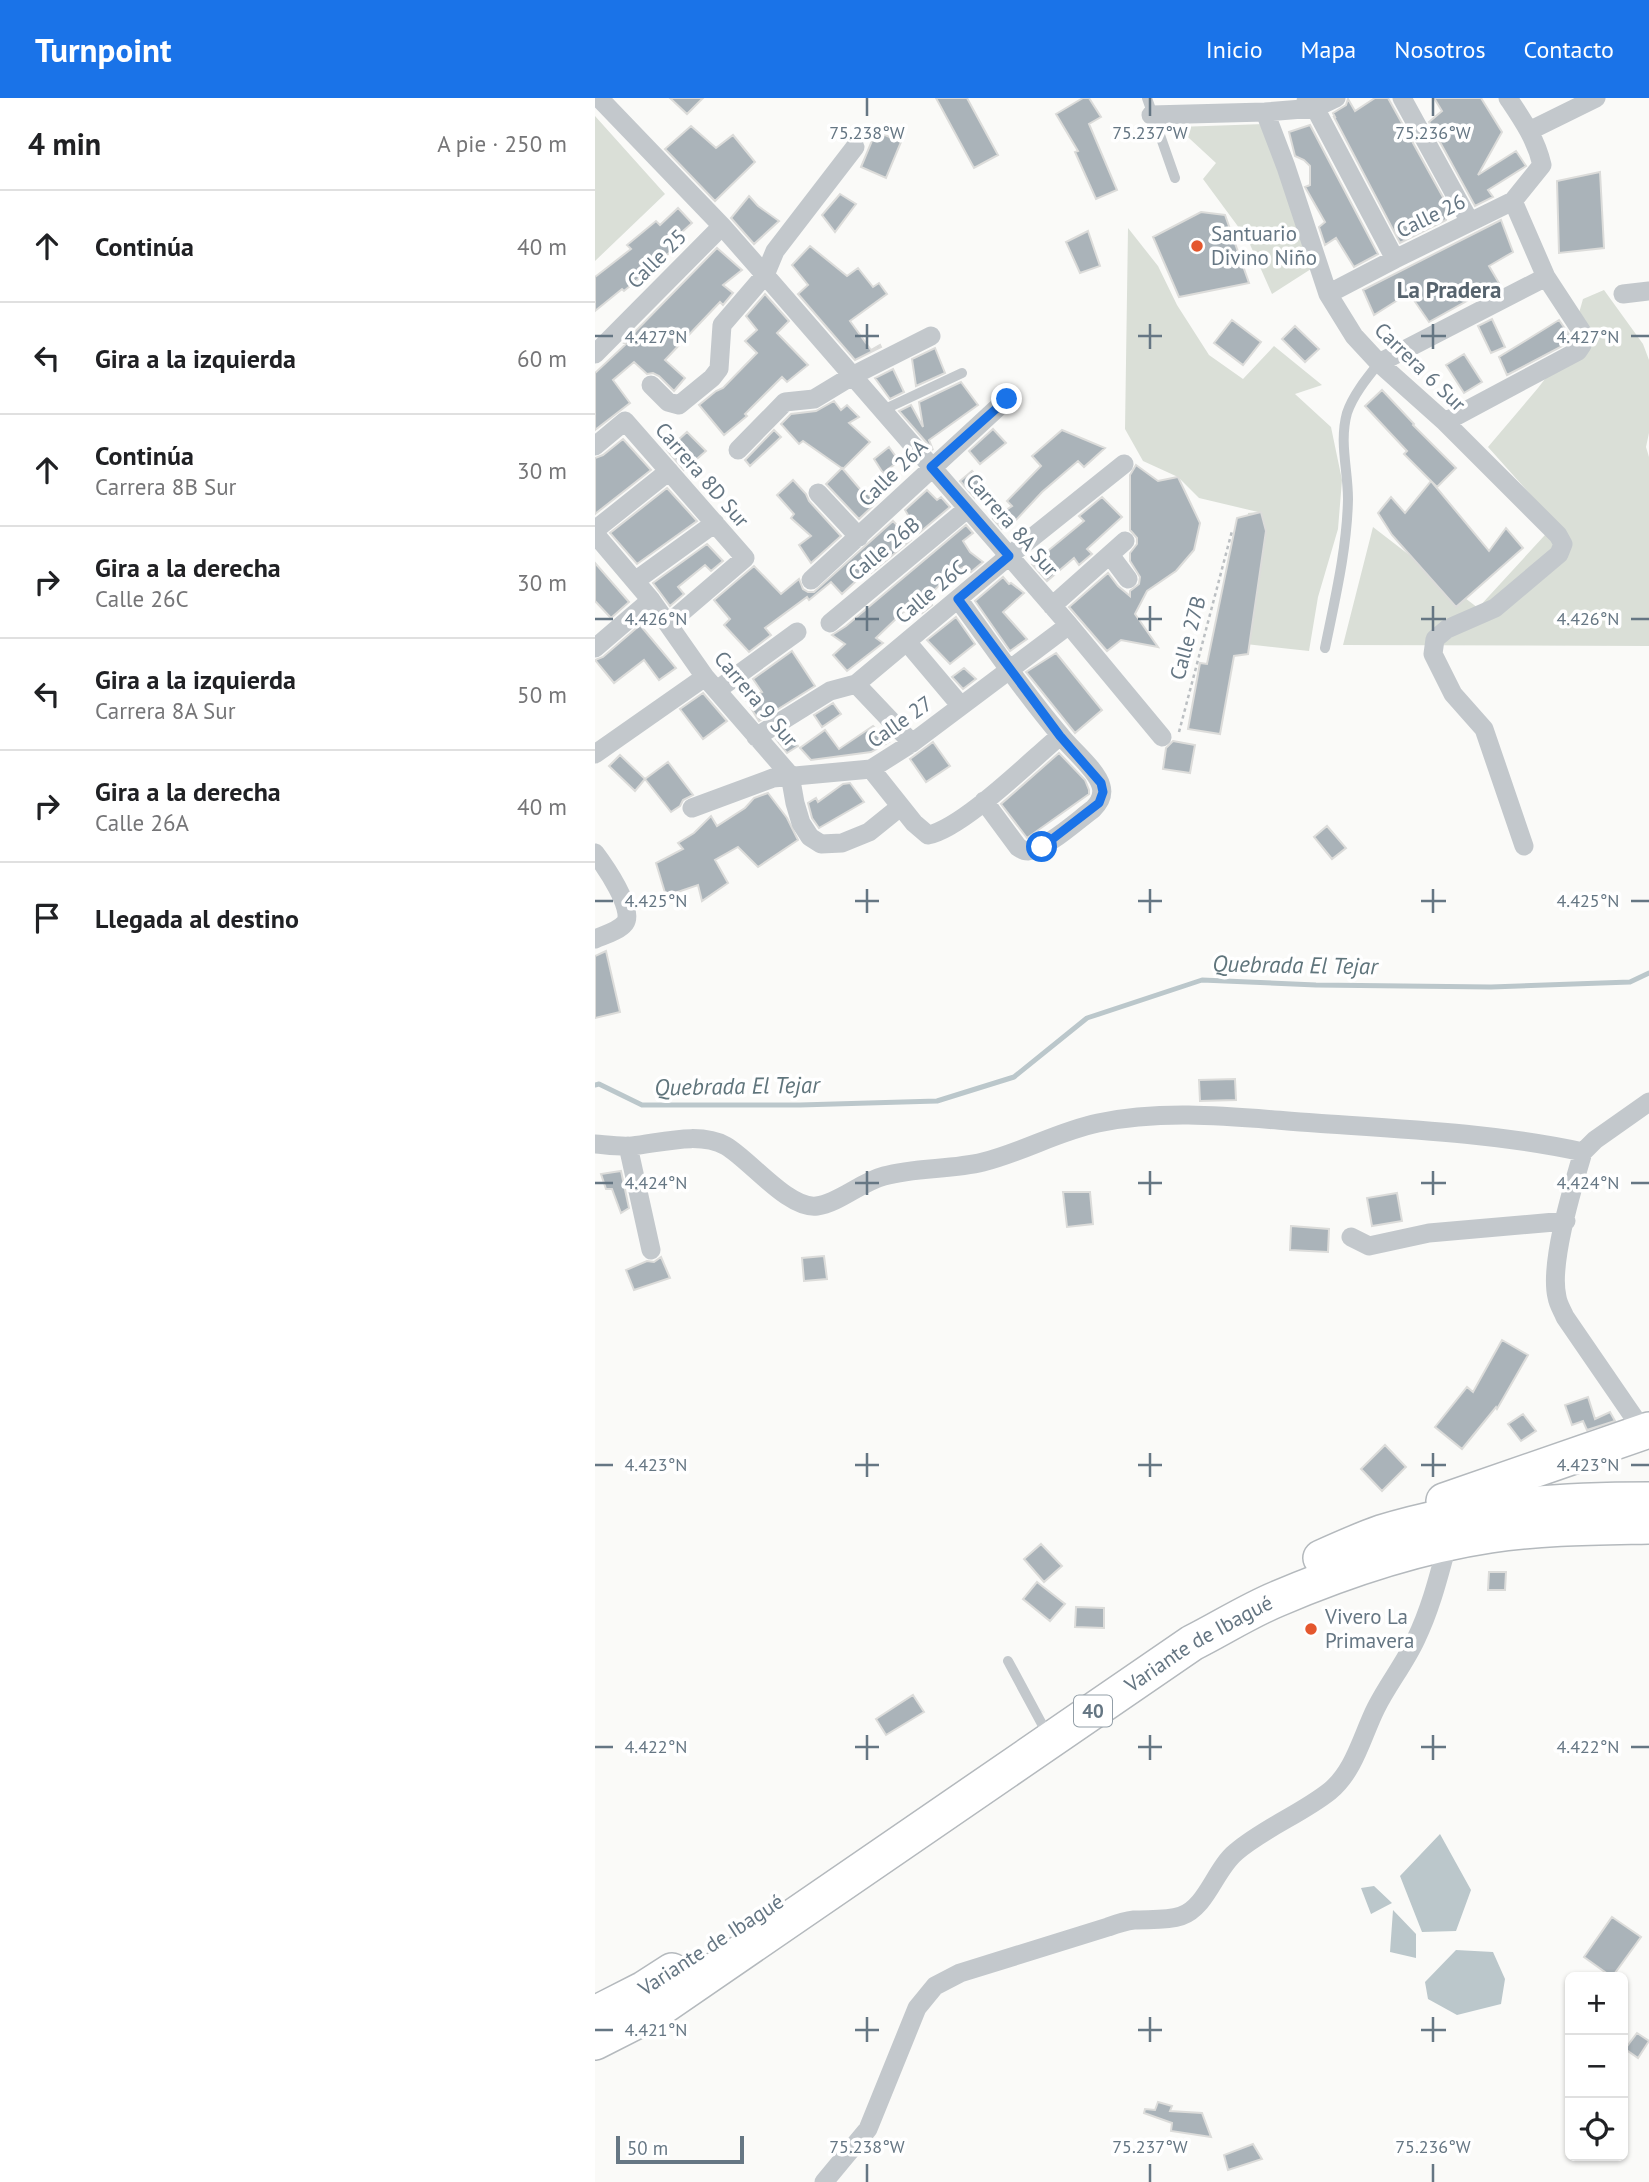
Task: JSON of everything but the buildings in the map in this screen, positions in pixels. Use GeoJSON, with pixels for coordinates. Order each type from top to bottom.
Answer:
{"type":"FeatureCollection","features":[{"type":"Feature","properties":{"kind":"highway"},"geometry":{"type":"LineString","coordinates":[[1380,1534],[1406,1514],[1647,1431]]}},
{"type":"Feature","properties":{"kind":"highway","name":"Variante de Ibagué"},"geometry":{"type":"LineString","coordinates":[[595,2014],[644,1989],[935,1801],[1172,1637],[1265,1583],[1380,1534],[1451,1515],[1534,1504],[1649,1500]]}},
{"type":"Feature","properties":{"kind":"highway","name":"Variante de Ibagué"},"geometry":{"type":"LineString","coordinates":[[595,2042],[656,2011],[1192,1643],[1275,1600],[1365,1565],[1448,1542],[1580,1527],[1649,1526]]}},
{"type":"Feature","properties":{"kind":"street","name":"Carrera 8A Sur"},"geometry":{"type":"LineString","coordinates":[[599,98],[722,226],[1069,625],[1161,737]]}},
{"type":"Feature","properties":{"kind":"street"},"geometry":{"type":"LineString","coordinates":[[1149,106],[1265,112],[1336,98]]}},
{"type":"Feature","properties":{"kind":"street"},"geometry":{"type":"LineString","coordinates":[[1402,98],[1470,222]]}},
{"type":"Feature","properties":{"kind":"street"},"geometry":{"type":"LineString","coordinates":[[1508,98],[1529,131],[1596,98]]}},
{"type":"Feature","properties":{"kind":"street"},"geometry":{"type":"LineString","coordinates":[[1309,103],[1395,259]]}},
{"type":"Feature","properties":{"kind":"street","name":"Carrera 6 Sur"},"geometry":{"type":"LineString","coordinates":[[1265,112],[1328,294],[1354,336],[1379,363],[1445,422],[1558,535],[1563,544],[1559,554],[1495,608],[1447,629],[1435,639],[1433,654],[1453,694],[1484,729],[1524,846]]}},
{"type":"Feature","properties":{"kind":"street","name":"Calle 26"},"geometry":{"type":"LineString","coordinates":[[1328,294],[1513,201],[1542,164],[1529,131]]}},
{"type":"Feature","properties":{"kind":"street"},"geometry":{"type":"LineString","coordinates":[[651,385],[668,402],[679,405],[712,379],[719,369],[722,325],[765,275],[775,251],[855,147]]}},
{"type":"Feature","properties":{"kind":"street"},"geometry":{"type":"LineString","coordinates":[[1445,422],[1579,351],[1582,345],[1582,332],[1546,276],[1513,201]]}},
{"type":"Feature","properties":{"kind":"street","name":"Calle 25"},"geometry":{"type":"LineString","coordinates":[[595,354],[722,226]]}},
{"type":"Feature","properties":{"kind":"street"},"geometry":{"type":"LineString","coordinates":[[1379,363],[1546,276]]}},
{"type":"Feature","properties":{"kind":"street"},"geometry":{"type":"LineString","coordinates":[[1623,294],[1649,290]]}},
{"type":"Feature","properties":{"kind":"street"},"geometry":{"type":"LineString","coordinates":[[738,450],[785,402],[811,400],[931,335]]}},
{"type":"Feature","properties":{"kind":"street","name":"Calle 26A"},"geometry":{"type":"LineString","coordinates":[[811,580],[1007,399]]}},
{"type":"Feature","properties":{"kind":"street","name":"Carrera 8D Sur"},"geometry":{"type":"LineString","coordinates":[[595,446],[625,421],[745,558],[668,624]]}},
{"type":"Feature","properties":{"kind":"street","name":"Calle 26C"},"geometry":{"type":"LineString","coordinates":[[756,737],[830,691],[856,684],[1123,464]]}},
{"type":"Feature","properties":{"kind":"street"},"geometry":{"type":"LineString","coordinates":[[595,532],[669,471]]}},
{"type":"Feature","properties":{"kind":"street"},"geometry":{"type":"LineString","coordinates":[[818,493],[859,537]]}},
{"type":"Feature","properties":{"kind":"street","name":"Calle 26B"},"geometry":{"type":"LineString","coordinates":[[830,623],[967,509]]}},
{"type":"Feature","properties":{"kind":"street"},"geometry":{"type":"LineString","coordinates":[[635,580],[715,523]]}},
{"type":"Feature","properties":{"kind":"street","name":"Carrera 9 Sur"},"geometry":{"type":"LineString","coordinates":[[595,532],[651,600],[711,683],[790,775],[801,824],[810,837],[821,844],[842,843],[869,832],[900,807]]}},
{"type":"Feature","properties":{"kind":"street"},"geometry":{"type":"LineString","coordinates":[[1052,606],[1125,541]]}},
{"type":"Feature","properties":{"kind":"street"},"geometry":{"type":"LineString","coordinates":[[1110,555],[1128,579]]}},
{"type":"Feature","properties":{"kind":"street"},"geometry":{"type":"LineString","coordinates":[[958,599],[1060,736],[1101,783],[1103,792],[1099,803],[1093,809],[1042,847],[1032,851],[1018,848],[985,801]]}},
{"type":"Feature","properties":{"kind":"street"},"geometry":{"type":"LineString","coordinates":[[595,649],[651,600]]}},
{"type":"Feature","properties":{"kind":"street","name":"Calle 27"},"geometry":{"type":"LineString","coordinates":[[692,808],[756,783],[790,775],[871,769],[912,743],[1069,625]]}},
{"type":"Feature","properties":{"kind":"street"},"geometry":{"type":"LineString","coordinates":[[595,754],[797,632]]}},
{"type":"Feature","properties":{"kind":"street"},"geometry":{"type":"LineString","coordinates":[[907,642],[961,706]]}},
{"type":"Feature","properties":{"kind":"street"},"geometry":{"type":"LineString","coordinates":[[856,684],[912,743]]}},
{"type":"Feature","properties":{"kind":"street"},"geometry":{"type":"LineString","coordinates":[[871,769],[900,807],[927,835],[947,828],[985,801],[1060,736]]}},
{"type":"Feature","properties":{"kind":"street"},"geometry":{"type":"LineString","coordinates":[[595,852],[624,901],[627,917],[620,927],[595,939]]}},
{"type":"Feature","properties":{"kind":"street"},"geometry":{"type":"LineString","coordinates":[[1647,1431],[1565,1317],[1557,1298],[1555,1278],[1558,1254],[1583,1152],[1595,1140],[1649,1102]]}},
{"type":"Feature","properties":{"kind":"street"},"geometry":{"type":"LineString","coordinates":[[595,1144],[628,1146],[702,1139],[723,1145],[742,1157],[783,1193],[799,1203],[814,1207],[884,1176],[980,1163],[1097,1123],[1166,1115],[1428,1131],[1544,1144],[1583,1152]]}},
{"type":"Feature","properties":{"kind":"street"},"geometry":{"type":"LineString","coordinates":[[628,1146],[651,1250]]}},
{"type":"Feature","properties":{"kind":"street"},"geometry":{"type":"LineString","coordinates":[[1351,1237],[1369,1246],[1429,1233],[1566,1221]]}},
{"type":"Feature","properties":{"kind":"street"},"geometry":{"type":"LineString","coordinates":[[824,2182],[867,2129],[917,2008],[935,1986],[960,1973],[1108,1927],[1131,1921],[1184,1916],[1206,1894],[1222,1864],[1237,1850],[1330,1791],[1343,1777],[1358,1752],[1382,1695],[1416,1640],[1429,1607],[1448,1542]]}},
{"type":"Feature","properties":{"kind":"lane"},"geometry":{"type":"LineString","coordinates":[[1149,106],[1175,178]]}},
{"type":"Feature","properties":{"kind":"lane"},"geometry":{"type":"LineString","coordinates":[[1325,648],[1339,578],[1348,498],[1343,453],[1347,413],[1361,387],[1379,363]]}},
{"type":"Feature","properties":{"kind":"lane"},"geometry":{"type":"LineString","coordinates":[[883,410],[962,373]]}},
{"type":"Feature","properties":{"kind":"lane"},"geometry":{"type":"LineString","coordinates":[[1008,1661],[1043,1727]]}},
{"type":"Feature","properties":{"kind":"path","name":"Calle 27B"},"geometry":{"type":"LineString","coordinates":[[1161,737],[1177,737],[1232,531]]}},
{"type":"Feature","properties":{"kind":"shaded area"},"geometry":{"type":"Polygon","coordinates":[[[595,116],[665,194],[595,261],[595,116]]]}},
{"type":"Feature","properties":{"kind":"shaded area"},"geometry":{"type":"Polygon","coordinates":[[[1264,124],[1311,269],[1272,294],[1248,240],[1203,179],[1216,163],[1177,127],[1264,124]]]}},
{"type":"Feature","properties":{"kind":"shaded area"},"geometry":{"type":"Polygon","coordinates":[[[1128,228],[1158,266],[1177,305],[1209,355],[1243,379],[1274,346],[1322,385],[1295,394],[1331,427],[1342,480],[1338,529],[1318,597],[1309,651],[1228,642],[1248,542],[1248,513],[1258,512],[1199,498],[1178,477],[1143,461],[1125,429],[1128,228]]]}},
{"type":"Feature","properties":{"kind":"shaded area"},"geometry":{"type":"Polygon","coordinates":[[[1604,290],[1643,344],[1649,360],[1649,433],[1646,447],[1649,457],[1649,646],[1343,645],[1373,527],[1478,608],[1556,523],[1488,447],[1569,348],[1583,299],[1604,290]]]}},
{"type":"Feature","properties":{"kind":"shaded area"},"geometry":{"type":"Polygon","coordinates":[[[1440,1834],[1471,1890],[1456,1931],[1422,1932],[1400,1876],[1440,1834]]]}},
{"type":"Feature","properties":{"kind":"shaded area"},"geometry":{"type":"Polygon","coordinates":[[[1374,1886],[1392,1903],[1371,1914],[1361,1888],[1374,1886]]]}},
{"type":"Feature","properties":{"kind":"shaded area"},"geometry":{"type":"Polygon","coordinates":[[[1393,1910],[1416,1934],[1416,1958],[1390,1952],[1393,1910]]]}},
{"type":"Feature","properties":{"kind":"shaded area"},"geometry":{"type":"Polygon","coordinates":[[[1456,1950],[1493,1952],[1505,1979],[1501,2004],[1457,2015],[1428,1999],[1425,1982],[1456,1950]]]}},
{"type":"Feature","properties":{"kind":"waterway","name":"Quebrada El Tejar"},"geometry":{"type":"LineString","coordinates":[[595,1085],[599,1084],[642,1105],[800,1105],[937,1101],[1014,1077],[1087,1018],[1202,980],[1316,985],[1491,987],[1630,982],[1649,973]]}},
{"type":"Feature","properties":{"kind":"place","name":"Santuario Divino Niño"},"geometry":{"type":"Point","coordinates":[1197,246]}},
{"type":"Feature","properties":{"kind":"place","name":"Vivero La Primavera"},"geometry":{"type":"Point","coordinates":[1311,1629]}},
{"type":"Feature","properties":{"kind":"district","name":"La Pradera"},"geometry":{"type":"Point","coordinates":[1449,290]}},
{"type":"Feature","properties":{"kind":"route"},"geometry":{"type":"LineString","coordinates":[[1007,399],[931,467],[1009,556],[958,599],[1060,736],[1101,783],[1103,792],[1099,803],[1042,847]]}}]}
